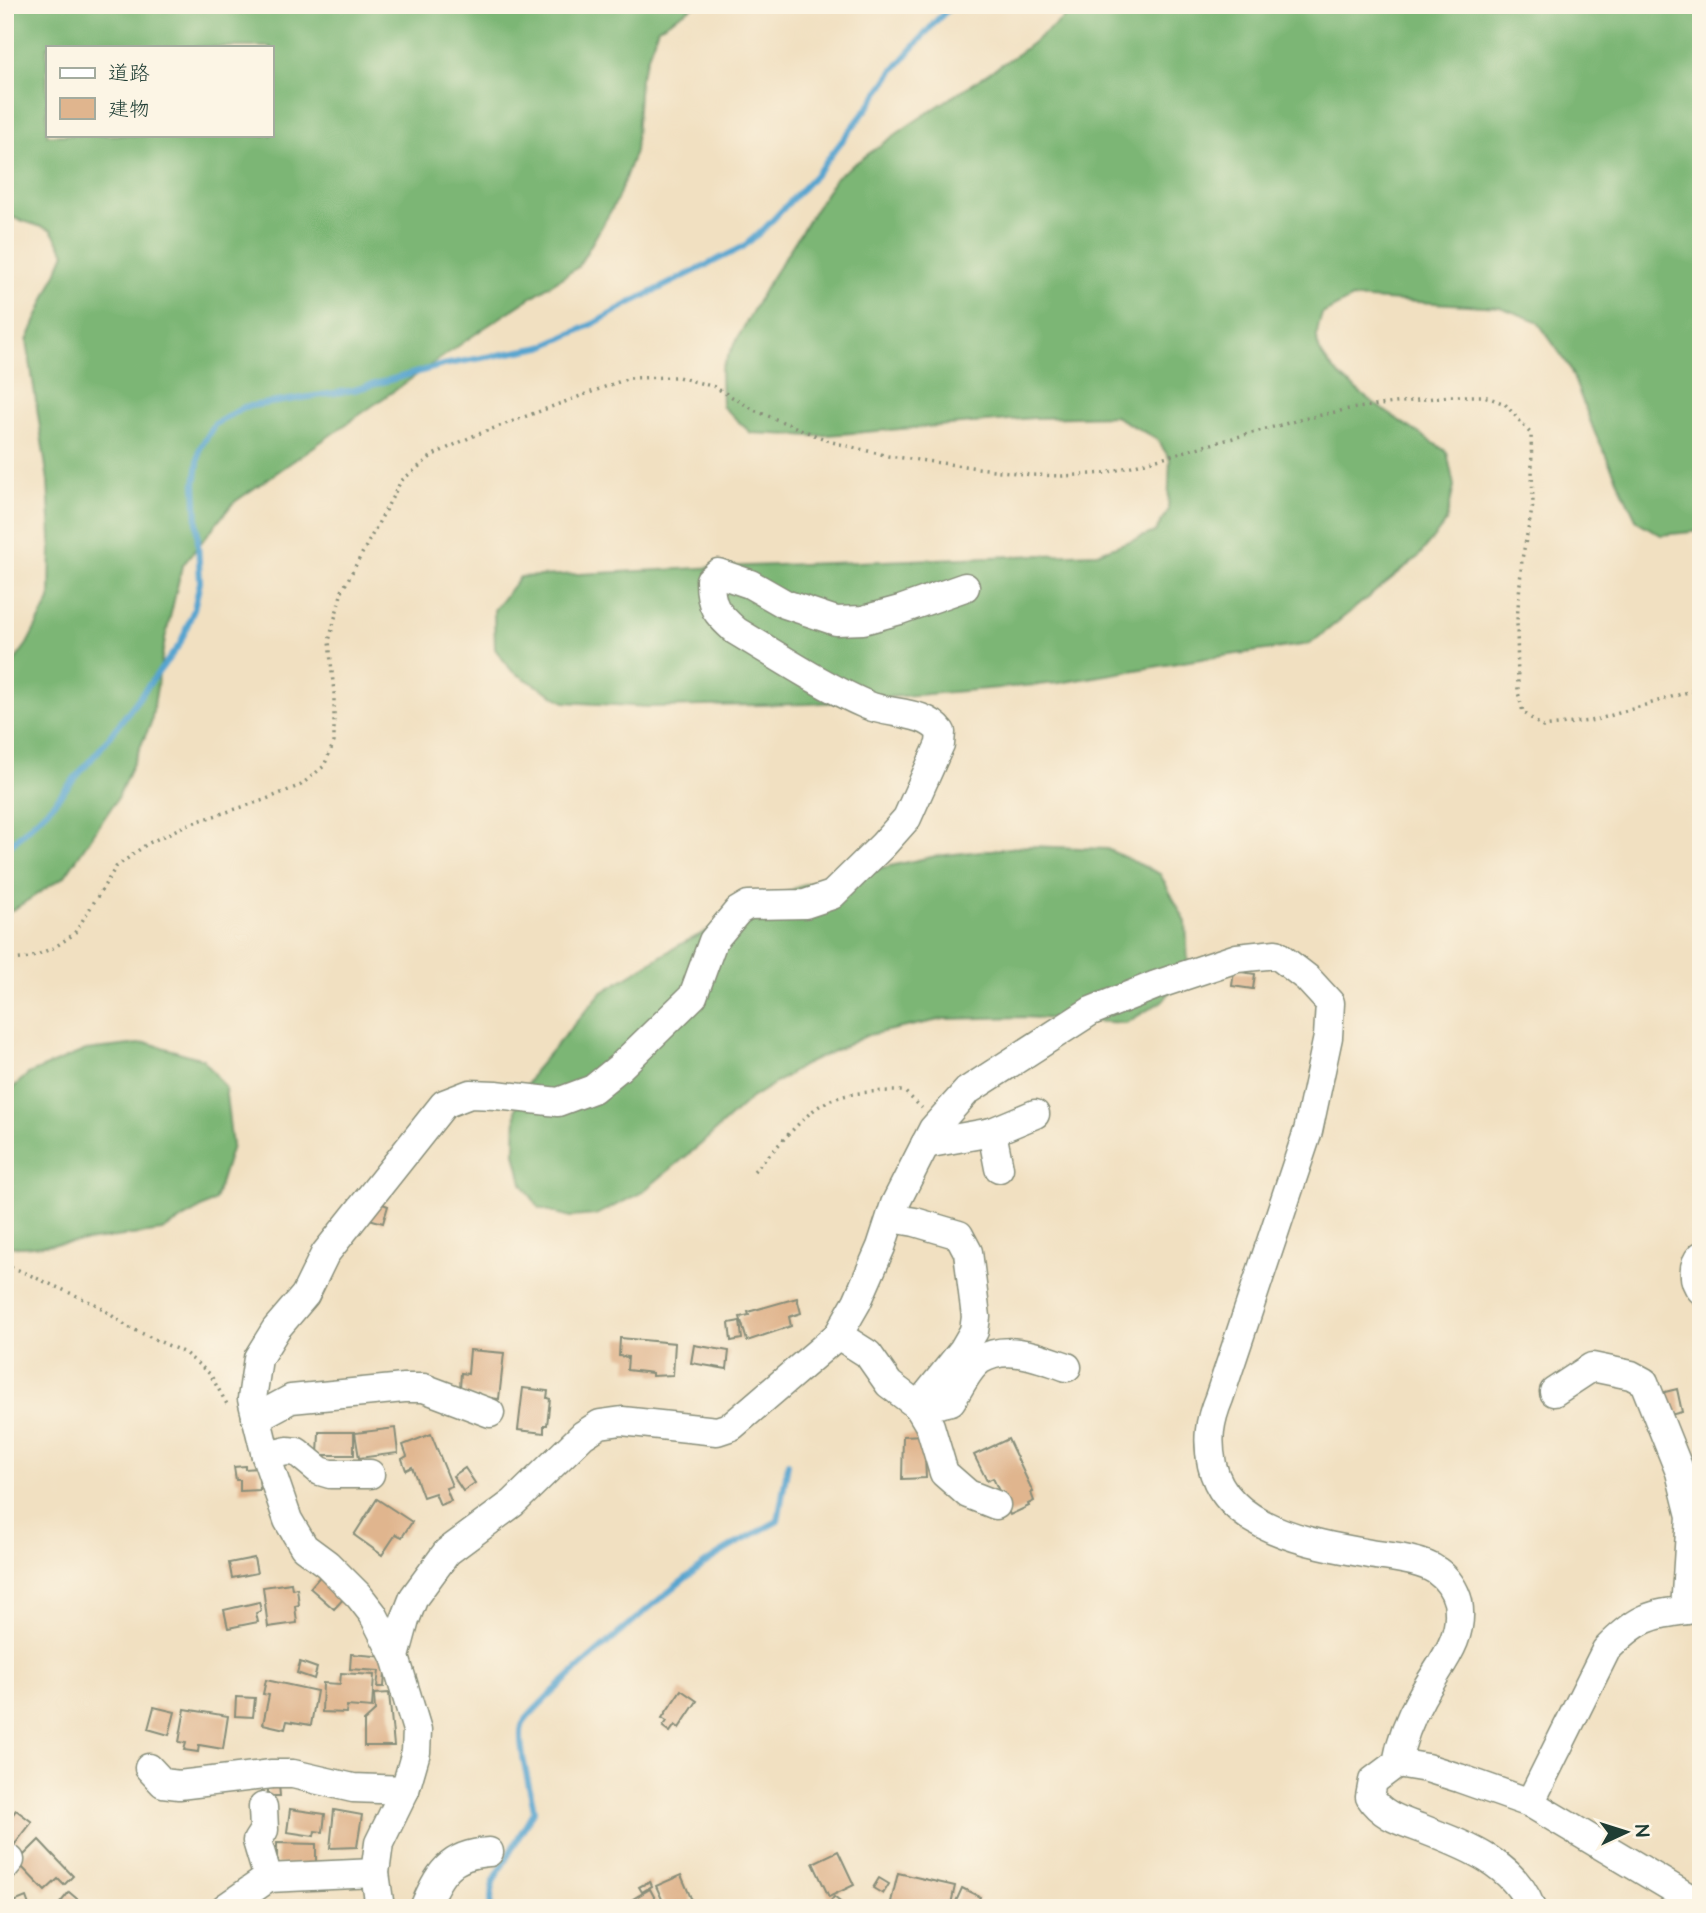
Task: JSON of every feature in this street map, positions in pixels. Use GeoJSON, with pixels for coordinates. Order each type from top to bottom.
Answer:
{"type":"FeatureCollection","features":[{"type":"Feature","properties":{"kind":"street"},"geometry":{"type":"LineString","coordinates":[[380,1908],[375,1873],[379,1843],[405,1790],[416,1752],[417,1730],[395,1657],[373,1614],[327,1564],[304,1547],[288,1520],[256,1418],[253,1399],[258,1358],[270,1338],[305,1295],[325,1254],[444,1104],[470,1094],[558,1102],[593,1089],[620,1067],[693,996],[713,941],[738,911],[748,905],[805,904],[832,895],[907,818],[940,744],[941,732],[937,727],[919,718],[869,706],[736,631],[718,614],[710,598],[709,580],[718,573],[729,575],[785,604],[836,621],[863,620],[965,587]]}},
{"type":"Feature","properties":{"kind":"street"},"geometry":{"type":"LineString","coordinates":[[395,1657],[414,1597],[447,1552],[513,1503],[583,1435],[600,1424],[622,1421],[717,1431],[732,1426],[838,1335],[857,1302],[881,1247],[895,1204],[932,1133],[967,1091],[1091,1011],[1156,985],[1237,958],[1276,954],[1307,978],[1329,1003],[1328,1037],[1308,1131],[1219,1398],[1209,1419],[1208,1444],[1214,1473],[1223,1491],[1239,1508],[1259,1522],[1293,1538],[1436,1569],[1450,1583],[1457,1597],[1460,1619],[1456,1642],[1420,1699],[1400,1743],[1397,1763],[1373,1781],[1370,1797],[1377,1808],[1396,1819],[1463,1845],[1485,1857],[1518,1885],[1531,1908]]}},
{"type":"Feature","properties":{"kind":"street"},"geometry":{"type":"LineString","coordinates":[[932,1133],[992,1132],[1035,1114]]}},
{"type":"Feature","properties":{"kind":"street"},"geometry":{"type":"LineString","coordinates":[[992,1132],[999,1168]]}},
{"type":"Feature","properties":{"kind":"street"},"geometry":{"type":"LineString","coordinates":[[891,1218],[959,1235],[968,1252],[976,1317],[974,1331],[963,1350],[918,1406]]}},
{"type":"Feature","properties":{"kind":"street"},"geometry":{"type":"LineString","coordinates":[[1701,1256],[1694,1270],[1701,1290]]}},
{"type":"Feature","properties":{"kind":"street"},"geometry":{"type":"LineString","coordinates":[[838,1335],[868,1354],[889,1384],[918,1406],[930,1426],[944,1473],[968,1494],[996,1505]]}},
{"type":"Feature","properties":{"kind":"street"},"geometry":{"type":"LineString","coordinates":[[918,1406],[951,1401],[979,1360],[995,1354],[1023,1352],[1067,1367]]}},
{"type":"Feature","properties":{"kind":"street"},"geometry":{"type":"LineString","coordinates":[[1530,1803],[1606,1650],[1625,1630],[1642,1618],[1693,1609],[1691,1516],[1680,1472],[1644,1382],[1631,1375],[1592,1367],[1554,1392]]}},
{"type":"Feature","properties":{"kind":"street"},"geometry":{"type":"LineString","coordinates":[[256,1418],[291,1399],[404,1388],[424,1388],[490,1413]]}},
{"type":"Feature","properties":{"kind":"street"},"geometry":{"type":"LineString","coordinates":[[266,1456],[286,1451],[297,1452],[320,1471],[330,1474],[370,1474]]}},
{"type":"Feature","properties":{"kind":"street"},"geometry":{"type":"LineString","coordinates":[[1397,1763],[1448,1774],[1530,1803],[1701,1905]]}},
{"type":"Feature","properties":{"kind":"street"},"geometry":{"type":"LineString","coordinates":[[149,1768],[163,1783],[178,1785],[293,1774],[353,1788],[405,1790]]}},
{"type":"Feature","properties":{"kind":"street"},"geometry":{"type":"LineString","coordinates":[[263,1807],[264,1830],[257,1841],[268,1878]]}},
{"type":"Feature","properties":{"kind":"street"},"geometry":{"type":"LineString","coordinates":[[424,1908],[439,1878],[452,1862],[460,1857],[489,1852]]}},
{"type":"Feature","properties":{"kind":"street"},"geometry":{"type":"LineString","coordinates":[[225,1908],[268,1878],[375,1873]]}},
{"type":"Feature","properties":{"kind":"path"},"geometry":{"type":"LineString","coordinates":[[5,961],[30,958],[55,947],[74,934],[116,867],[147,844],[186,825],[301,785],[324,766],[334,742],[334,693],[329,641],[342,591],[401,481],[433,455],[473,436],[629,378],[678,377],[715,387],[756,411],[832,442],[888,456],[1031,475],[1063,476],[1106,473],[1349,409],[1449,396],[1484,396],[1505,404],[1531,434],[1533,505],[1522,559],[1517,620],[1518,692],[1523,712],[1543,727],[1596,720],[1701,688]]}},
{"type":"Feature","properties":{"kind":"path"},"geometry":{"type":"LineString","coordinates":[[754,1171],[816,1108],[845,1096],[876,1091],[904,1091],[932,1133]]}},
{"type":"Feature","properties":{"kind":"path"},"geometry":{"type":"LineString","coordinates":[[5,1264],[97,1305],[128,1327],[185,1353],[210,1374],[229,1409],[256,1418]]}},
{"type":"Feature","properties":{"kind":"green space"},"geometry":{"type":"Polygon","coordinates":[[[5,5],[696,5],[658,28],[640,79],[635,151],[617,200],[578,267],[484,328],[233,503],[182,566],[165,639],[151,723],[117,799],[65,876],[5,915],[5,674],[27,644],[50,600],[48,481],[27,341],[65,253],[51,230],[5,215],[5,5]]]}},
{"type":"Feature","properties":{"kind":"green space"},"geometry":{"type":"Polygon","coordinates":[[[1080,5],[1701,5],[1701,531],[1661,535],[1637,521],[1595,433],[1569,366],[1537,321],[1500,307],[1352,298],[1322,314],[1317,337],[1320,351],[1342,378],[1359,392],[1447,452],[1454,486],[1446,522],[1418,557],[1310,644],[1059,683],[810,704],[649,707],[565,702],[512,671],[495,649],[494,610],[520,577],[1097,553],[1155,532],[1168,511],[1170,459],[1157,439],[1115,416],[1033,418],[816,436],[751,433],[722,406],[721,369],[764,290],[836,177],[909,125],[1022,51],[1080,5]]]}},
{"type":"Feature","properties":{"kind":"green space"},"geometry":{"type":"Polygon","coordinates":[[[1028,846],[1107,849],[1160,874],[1186,922],[1188,968],[1164,1000],[1126,1023],[1023,1017],[944,1019],[868,1035],[804,1065],[750,1099],[700,1145],[641,1193],[596,1215],[570,1217],[539,1208],[522,1183],[515,1153],[516,1108],[534,1071],[601,993],[681,944],[802,885],[936,856],[1028,846]]]}},
{"type":"Feature","properties":{"kind":"green space"},"geometry":{"type":"Polygon","coordinates":[[[148,1043],[203,1059],[225,1087],[232,1146],[215,1200],[162,1231],[77,1242],[5,1246],[5,1095],[28,1074],[86,1050],[148,1043]]]}},
{"type":"Feature","properties":{"kind":"building"},"geometry":{"type":"Polygon","coordinates":[[[1234,971],[1255,974],[1253,989],[1232,986],[1234,971]]]}},
{"type":"Feature","properties":{"kind":"building"},"geometry":{"type":"Polygon","coordinates":[[[371,1200],[388,1206],[383,1223],[366,1218],[371,1200]]]}},
{"type":"Feature","properties":{"kind":"building"},"geometry":{"type":"Polygon","coordinates":[[[797,1298],[801,1313],[789,1317],[791,1326],[747,1341],[740,1317],[749,1315],[748,1312],[797,1298]]]}},
{"type":"Feature","properties":{"kind":"building"},"geometry":{"type":"Polygon","coordinates":[[[740,1321],[742,1339],[731,1341],[729,1323],[740,1321]]]}},
{"type":"Feature","properties":{"kind":"building"},"geometry":{"type":"Polygon","coordinates":[[[620,1338],[675,1343],[673,1375],[652,1376],[652,1373],[627,1370],[628,1357],[619,1356],[620,1338]]]}},
{"type":"Feature","properties":{"kind":"building"},"geometry":{"type":"Polygon","coordinates":[[[694,1345],[729,1351],[727,1369],[691,1363],[694,1345]]]}},
{"type":"Feature","properties":{"kind":"building"},"geometry":{"type":"Polygon","coordinates":[[[470,1350],[504,1353],[499,1399],[466,1395],[466,1389],[460,1388],[461,1373],[468,1374],[470,1350]]]}},
{"type":"Feature","properties":{"kind":"building"},"geometry":{"type":"Polygon","coordinates":[[[523,1388],[548,1391],[547,1398],[550,1399],[544,1433],[518,1430],[523,1388]]]}},
{"type":"Feature","properties":{"kind":"building"},"geometry":{"type":"Polygon","coordinates":[[[1677,1389],[1682,1412],[1662,1417],[1657,1394],[1677,1389]]]}},
{"type":"Feature","properties":{"kind":"building"},"geometry":{"type":"Polygon","coordinates":[[[395,1428],[398,1453],[359,1458],[355,1433],[395,1428]]]}},
{"type":"Feature","properties":{"kind":"building"},"geometry":{"type":"Polygon","coordinates":[[[319,1432],[354,1432],[354,1455],[318,1455],[319,1432]]]}},
{"type":"Feature","properties":{"kind":"building"},"geometry":{"type":"Polygon","coordinates":[[[431,1434],[452,1486],[446,1488],[451,1501],[440,1505],[435,1493],[423,1497],[412,1467],[406,1470],[402,1459],[407,1456],[403,1445],[431,1434]]]}},
{"type":"Feature","properties":{"kind":"building"},"geometry":{"type":"Polygon","coordinates":[[[924,1435],[926,1478],[902,1479],[903,1436],[924,1435]]]}},
{"type":"Feature","properties":{"kind":"building"},"geometry":{"type":"Polygon","coordinates":[[[1008,1439],[1033,1492],[1034,1501],[1010,1515],[993,1478],[987,1481],[974,1455],[1008,1439]]]}},
{"type":"Feature","properties":{"kind":"building"},"geometry":{"type":"Polygon","coordinates":[[[245,1466],[245,1469],[258,1468],[260,1490],[240,1491],[240,1480],[236,1480],[234,1467],[245,1466]]]}},
{"type":"Feature","properties":{"kind":"building"},"geometry":{"type":"Polygon","coordinates":[[[465,1468],[475,1483],[463,1491],[453,1476],[465,1468]]]}},
{"type":"Feature","properties":{"kind":"building"},"geometry":{"type":"Polygon","coordinates":[[[377,1499],[412,1522],[402,1537],[396,1534],[382,1555],[354,1535],[377,1499]]]}},
{"type":"Feature","properties":{"kind":"building"},"geometry":{"type":"Polygon","coordinates":[[[254,1558],[257,1573],[232,1578],[229,1563],[254,1558]]]}},
{"type":"Feature","properties":{"kind":"building"},"geometry":{"type":"Polygon","coordinates":[[[322,1574],[346,1596],[334,1609],[310,1588],[322,1574]]]}},
{"type":"Feature","properties":{"kind":"building"},"geometry":{"type":"Polygon","coordinates":[[[291,1583],[292,1589],[297,1588],[297,1623],[268,1627],[263,1587],[291,1583]]]}},
{"type":"Feature","properties":{"kind":"building"},"geometry":{"type":"Polygon","coordinates":[[[259,1602],[261,1611],[256,1613],[258,1622],[228,1628],[224,1610],[259,1602]]]}},
{"type":"Feature","properties":{"kind":"building"},"geometry":{"type":"Polygon","coordinates":[[[351,1654],[386,1657],[384,1687],[377,1687],[379,1671],[350,1669],[351,1654]]]}},
{"type":"Feature","properties":{"kind":"building"},"geometry":{"type":"Polygon","coordinates":[[[300,1662],[317,1668],[314,1679],[297,1673],[300,1662]]]}},
{"type":"Feature","properties":{"kind":"building"},"geometry":{"type":"Polygon","coordinates":[[[341,1673],[374,1675],[372,1708],[347,1706],[346,1713],[322,1712],[323,1683],[340,1684],[341,1673]]]}},
{"type":"Feature","properties":{"kind":"building"},"geometry":{"type":"Polygon","coordinates":[[[266,1680],[317,1691],[311,1725],[287,1721],[285,1729],[263,1724],[269,1695],[263,1694],[266,1680]]]}},
{"type":"Feature","properties":{"kind":"building"},"geometry":{"type":"Polygon","coordinates":[[[681,1690],[697,1701],[679,1728],[675,1725],[670,1732],[663,1727],[667,1721],[662,1718],[681,1690]]]}},
{"type":"Feature","properties":{"kind":"building"},"geometry":{"type":"Polygon","coordinates":[[[389,1693],[394,1746],[364,1746],[364,1721],[375,1711],[374,1694],[389,1693]]]}},
{"type":"Feature","properties":{"kind":"building"},"geometry":{"type":"Polygon","coordinates":[[[236,1697],[255,1698],[253,1717],[235,1716],[236,1697]]]}},
{"type":"Feature","properties":{"kind":"building"},"geometry":{"type":"Polygon","coordinates":[[[154,1707],[175,1712],[169,1735],[148,1729],[154,1707]]]}},
{"type":"Feature","properties":{"kind":"building"},"geometry":{"type":"Polygon","coordinates":[[[185,1709],[228,1716],[223,1749],[199,1745],[198,1752],[184,1750],[186,1743],[179,1742],[185,1709]]]}},
{"type":"Feature","properties":{"kind":"building"},"geometry":{"type":"Polygon","coordinates":[[[268,1785],[279,1785],[280,1796],[268,1796],[268,1785]]]}},
{"type":"Feature","properties":{"kind":"building"},"geometry":{"type":"Polygon","coordinates":[[[290,1809],[325,1814],[323,1832],[315,1831],[314,1836],[287,1832],[290,1809]]]}},
{"type":"Feature","properties":{"kind":"building"},"geometry":{"type":"Polygon","coordinates":[[[16,1810],[32,1822],[15,1844],[12,1841],[5,1850],[5,1813],[11,1817],[16,1810]]]}},
{"type":"Feature","properties":{"kind":"building"},"geometry":{"type":"Polygon","coordinates":[[[334,1810],[362,1815],[357,1847],[330,1848],[334,1810]]]}},
{"type":"Feature","properties":{"kind":"building"},"geometry":{"type":"Polygon","coordinates":[[[39,1840],[73,1876],[64,1885],[58,1879],[45,1891],[17,1862],[39,1840]]]}},
{"type":"Feature","properties":{"kind":"building"},"geometry":{"type":"Polygon","coordinates":[[[277,1843],[316,1844],[316,1865],[277,1864],[277,1843]]]}},
{"type":"Feature","properties":{"kind":"building"},"geometry":{"type":"Polygon","coordinates":[[[838,1851],[854,1885],[829,1897],[813,1863],[838,1851]]]}},
{"type":"Feature","properties":{"kind":"building"},"geometry":{"type":"Polygon","coordinates":[[[898,1873],[955,1886],[951,1904],[945,1903],[944,1908],[916,1908],[891,1902],[898,1873]]]}},
{"type":"Feature","properties":{"kind":"building"},"geometry":{"type":"Polygon","coordinates":[[[681,1875],[691,1898],[689,1908],[666,1908],[656,1886],[681,1875]]]}},
{"type":"Feature","properties":{"kind":"building"},"geometry":{"type":"Polygon","coordinates":[[[879,1878],[889,1884],[883,1894],[873,1888],[879,1878]]]}},
{"type":"Feature","properties":{"kind":"building"},"geometry":{"type":"Polygon","coordinates":[[[650,1881],[652,1886],[642,1892],[639,1887],[650,1881]]]}},
{"type":"Feature","properties":{"kind":"building"},"geometry":{"type":"Polygon","coordinates":[[[962,1888],[980,1897],[975,1908],[953,1908],[962,1888]]]}},
{"type":"Feature","properties":{"kind":"building"},"geometry":{"type":"Polygon","coordinates":[[[650,1889],[660,1908],[623,1908],[635,1901],[633,1899],[650,1889]]]}},
{"type":"Feature","properties":{"kind":"building"},"geometry":{"type":"Polygon","coordinates":[[[69,1892],[83,1904],[80,1908],[56,1908],[69,1892]]]}},
{"type":"Feature","properties":{"kind":"building"},"geometry":{"type":"Polygon","coordinates":[[[26,1897],[30,1908],[11,1908],[9,1904],[26,1897]]]}},
{"type":"Feature","properties":{"kind":"building"},"geometry":{"type":"Polygon","coordinates":[[[834,1897],[844,1905],[842,1908],[825,1908],[834,1897]]]}},
{"type":"Feature","properties":{"kind":"building"},"geometry":{"type":"Polygon","coordinates":[[[776,1900],[784,1908],[769,1908],[776,1900]]]}},
{"type":"Feature","properties":{"kind":"waterway"},"geometry":{"type":"LineString","coordinates":[[5,850],[51,806],[100,749],[180,644],[194,609],[200,582],[195,484],[200,448],[215,424],[244,407],[354,390],[443,365],[542,347],[593,324],[743,247],[764,229],[817,173],[893,71],[953,5]]}},
{"type":"Feature","properties":{"kind":"waterway"},"geometry":{"type":"LineString","coordinates":[[490,1908],[493,1882],[534,1810],[523,1755],[522,1726],[550,1694],[673,1588],[721,1553],[778,1521],[788,1463]]}}]}
